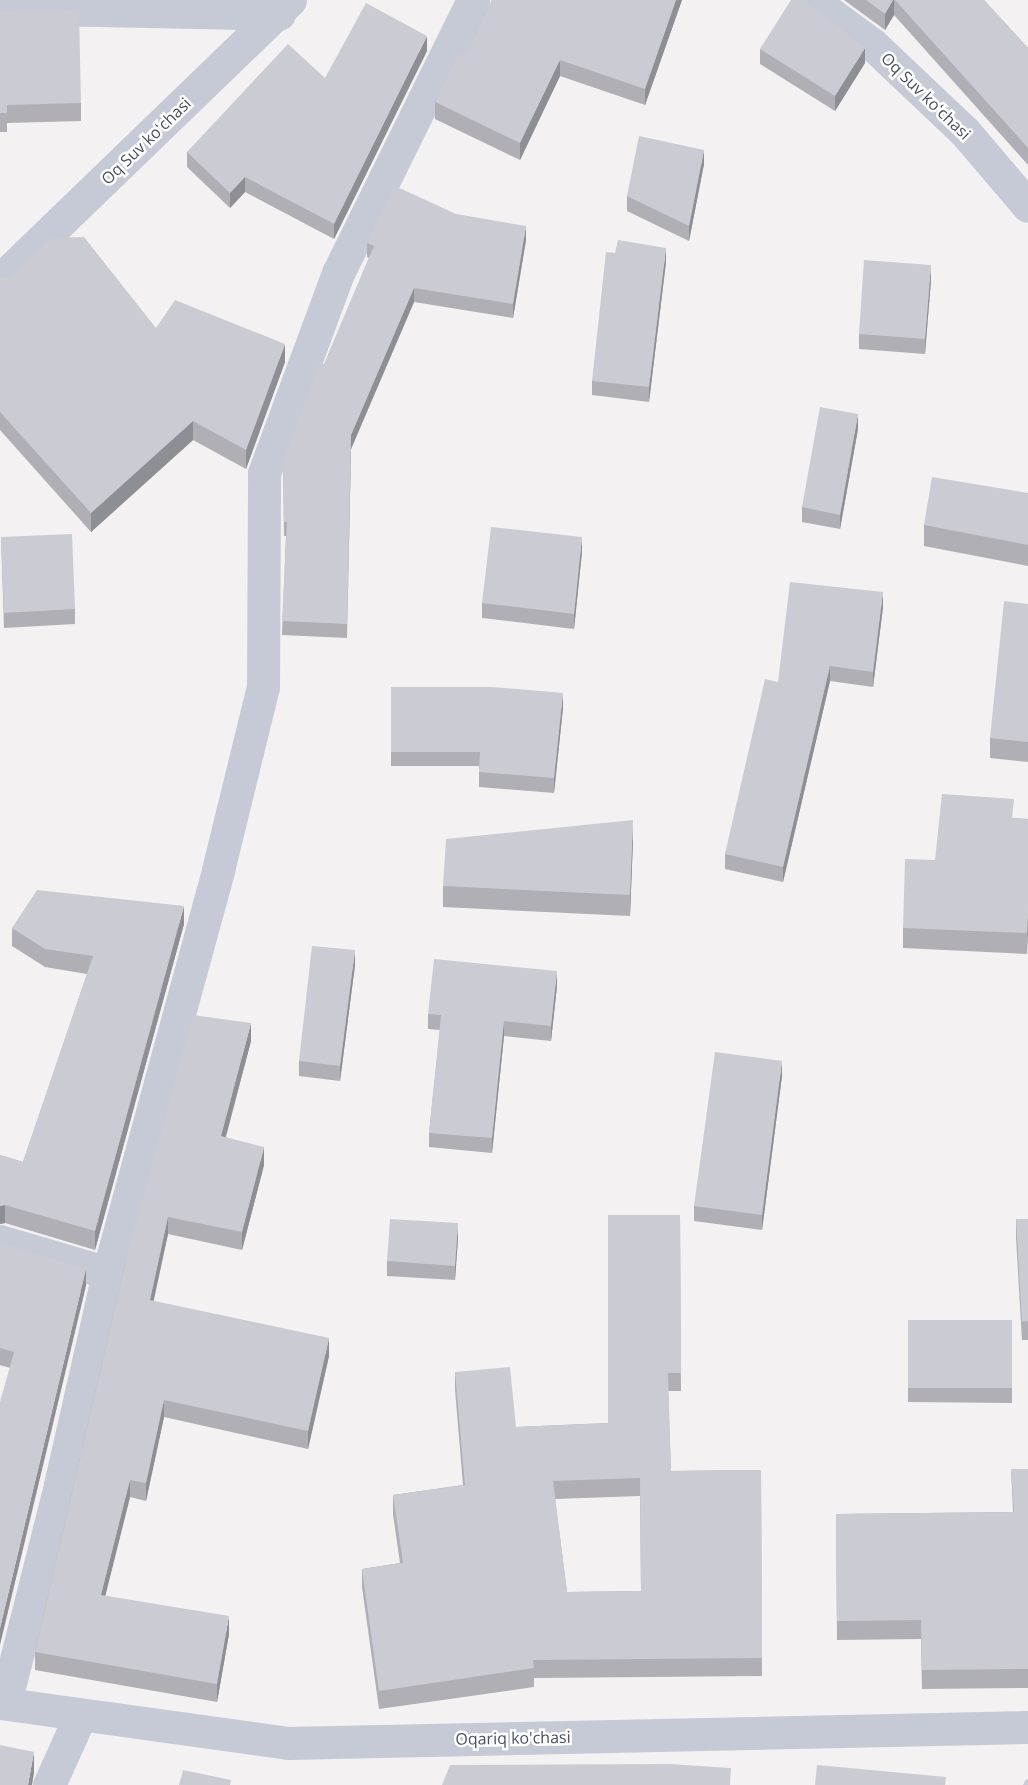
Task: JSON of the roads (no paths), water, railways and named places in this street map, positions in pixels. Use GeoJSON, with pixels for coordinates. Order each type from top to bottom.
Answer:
{"type":"FeatureCollection","features":[{"type":"Feature","properties":{"kind":"street"},"geometry":{"type":"LineString","coordinates":[[2,1703],[60,1485],[108,1273],[218,870],[263,687],[264,473],[338,273],[473,0]]}},
{"type":"Feature","properties":{"kind":"street","name":"Oq Suv koʻchasi"},"geometry":{"type":"LineString","coordinates":[[812,0],[872,44],[965,132],[1028,206]]}},
{"type":"Feature","properties":{"kind":"street"},"geometry":{"type":"LineString","coordinates":[[0,8],[285,7]]}},
{"type":"Feature","properties":{"kind":"street","name":"Oq Suv koʻchasi"},"geometry":{"type":"LineString","coordinates":[[0,280],[285,7]]}},
{"type":"Feature","properties":{"kind":"street"},"geometry":{"type":"LineString","coordinates":[[0,1241],[108,1273]]}},
{"type":"Feature","properties":{"kind":"street","name":"Oqariq ko'chasi"},"geometry":{"type":"LineString","coordinates":[[2,1703],[80,1716],[288,1743],[1028,1727]]}},
{"type":"Feature","properties":{"kind":"street"},"geometry":{"type":"LineString","coordinates":[[49,1785],[80,1716]]}}]}
